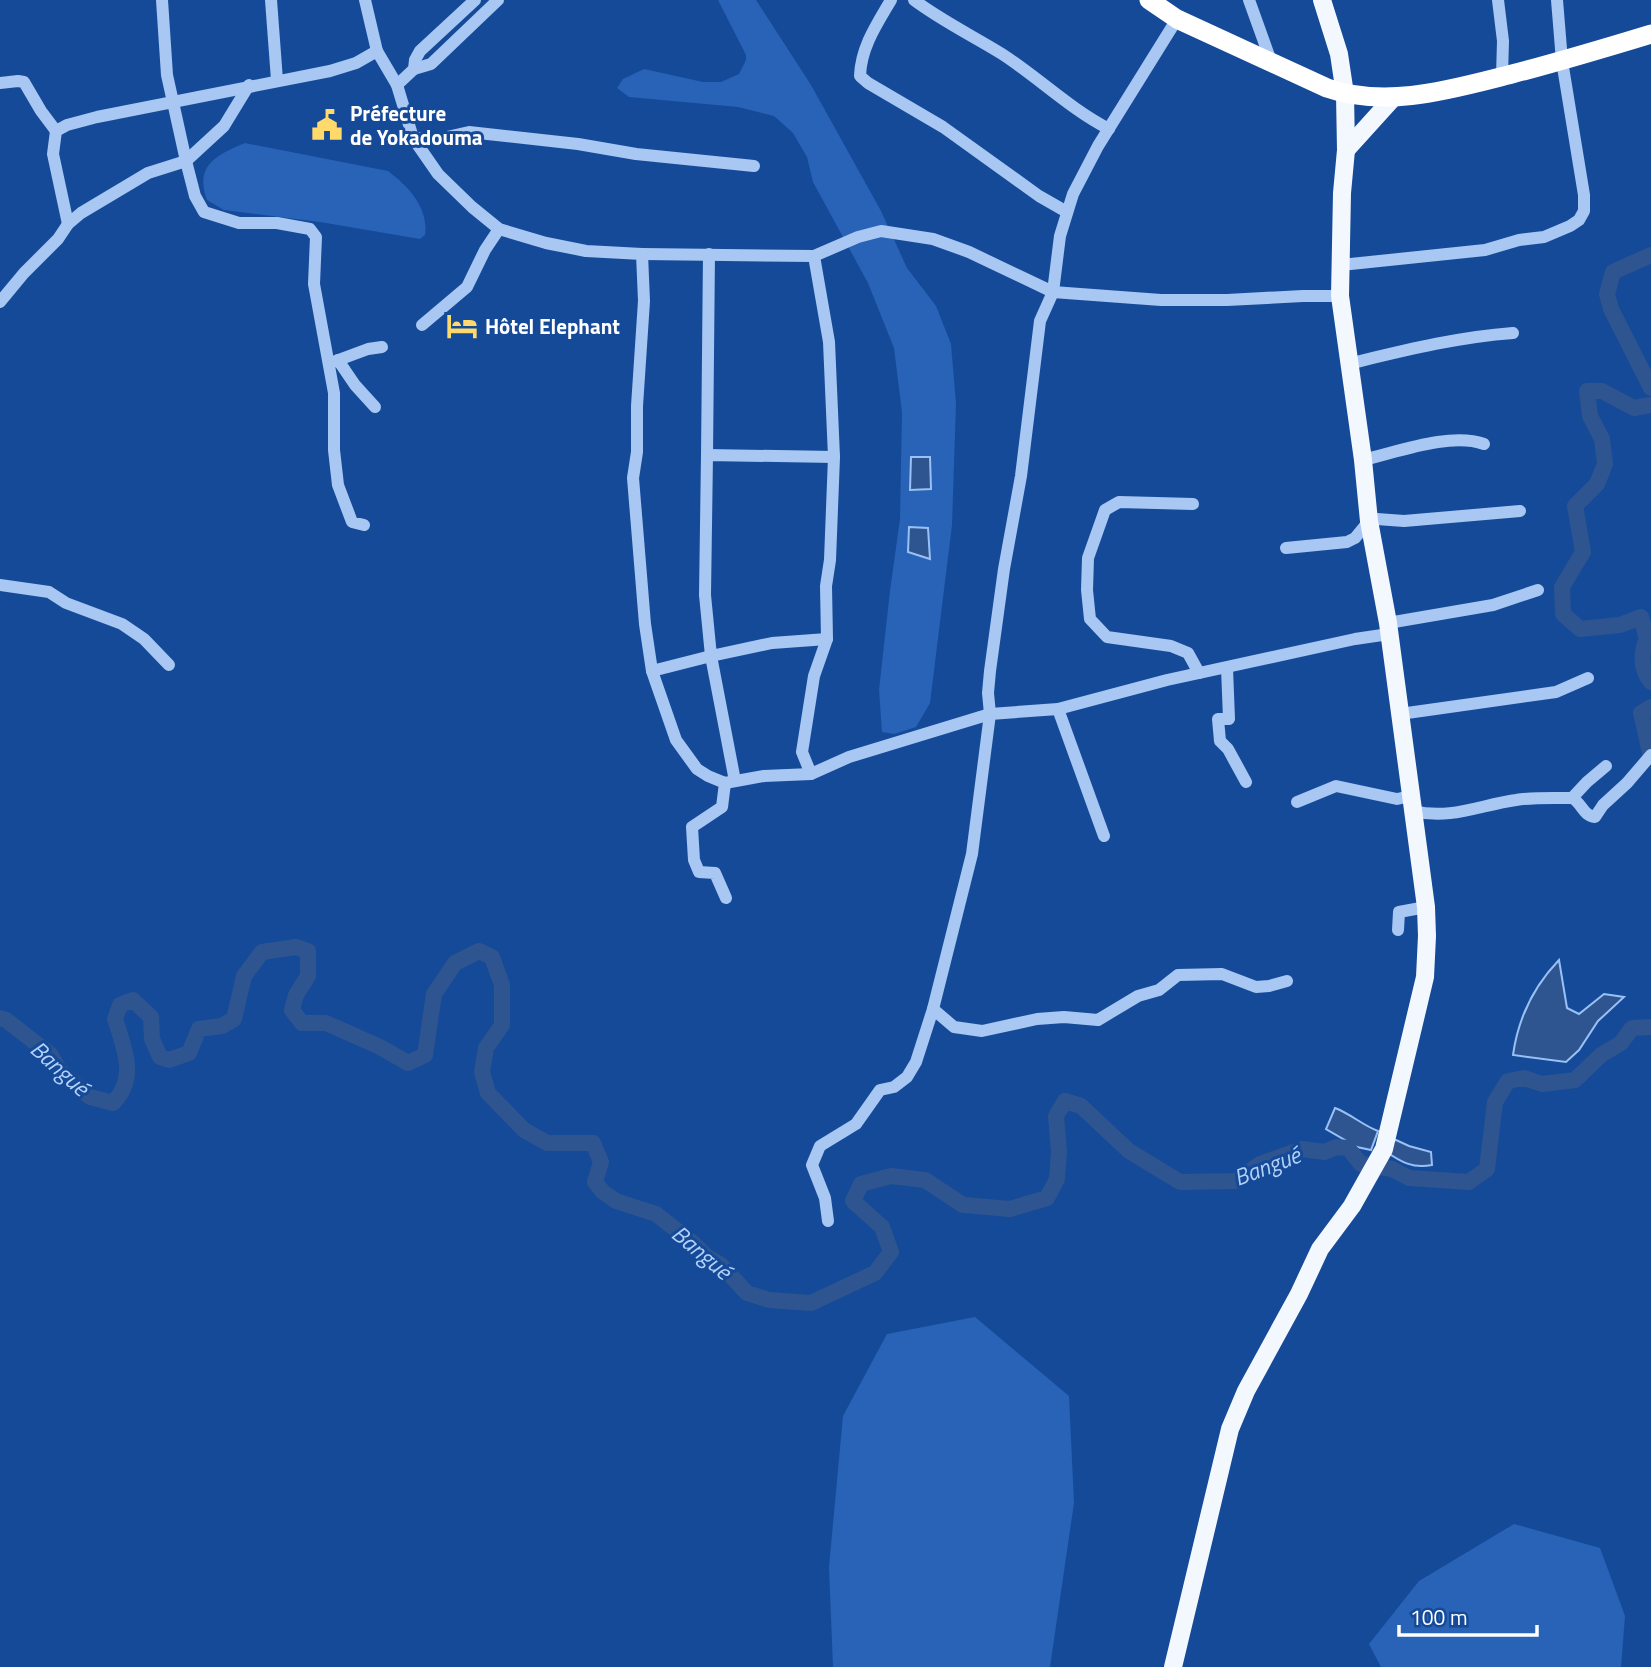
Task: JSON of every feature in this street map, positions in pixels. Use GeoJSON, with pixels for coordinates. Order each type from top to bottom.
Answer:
{"type":"FeatureCollection","features":[{"type":"Feature","properties":{"kind":"highway"},"geometry":{"type":"LineString","coordinates":[[1145,0],[1177,19],[1272,64],[1345,94],[1394,97],[1433,92],[1562,61],[1651,34]]}},
{"type":"Feature","properties":{"kind":"main road"},"geometry":{"type":"LineString","coordinates":[[1173,1667],[1230,1429],[1246,1391],[1320,1249],[1352,1206],[1384,1149],[1424,976],[1426,907],[1388,628],[1369,521],[1340,296],[1342,193],[1346,150],[1345,94],[1339,54],[1322,0]]}},
{"type":"Feature","properties":{"kind":"main road"},"geometry":{"type":"LineString","coordinates":[[1346,150],[1394,97]]}},
{"type":"Feature","properties":{"kind":"street"},"geometry":{"type":"LineString","coordinates":[[162,0],[167,75],[195,196],[204,212],[239,223],[277,223],[310,229],[316,237],[314,284],[334,362],[334,450],[338,485],[352,522],[364,525]]}},
{"type":"Feature","properties":{"kind":"street"},"geometry":{"type":"LineString","coordinates":[[271,0],[278,80]]}},
{"type":"Feature","properties":{"kind":"street"},"geometry":{"type":"LineString","coordinates":[[365,0],[377,51],[397,85],[413,138],[438,174],[472,208],[499,229],[586,251],[814,256],[858,237],[881,231],[933,239],[969,252],[1053,292],[1161,300],[1340,296]]}},
{"type":"Feature","properties":{"kind":"street"},"geometry":{"type":"LineString","coordinates":[[414,69],[420,51],[475,0]]}},
{"type":"Feature","properties":{"kind":"street"},"geometry":{"type":"LineString","coordinates":[[397,85],[414,69],[431,64],[498,0]]}},
{"type":"Feature","properties":{"kind":"street"},"geometry":{"type":"LineString","coordinates":[[891,0],[871,33],[860,60],[860,76],[943,127],[1039,197],[1068,212]]}},
{"type":"Feature","properties":{"kind":"street"},"geometry":{"type":"LineString","coordinates":[[914,0],[942,20],[1003,55],[1088,118],[1109,129]]}},
{"type":"Feature","properties":{"kind":"street"},"geometry":{"type":"LineString","coordinates":[[1249,0],[1272,64]]}},
{"type":"Feature","properties":{"kind":"street"},"geometry":{"type":"LineString","coordinates":[[1498,0],[1503,41],[1502,76]]}},
{"type":"Feature","properties":{"kind":"street"},"geometry":{"type":"LineString","coordinates":[[1341,265],[1485,250],[1519,240],[1544,237],[1578,220],[1584,211],[1584,195],[1562,61],[1557,0]]}},
{"type":"Feature","properties":{"kind":"street"},"geometry":{"type":"LineString","coordinates":[[828,1221],[825,1198],[812,1165],[821,1146],[856,1124],[880,1090],[894,1087],[907,1077],[916,1062],[933,1009],[972,854],[990,714],[990,671],[1004,569],[1021,476],[1040,321],[1053,292],[1060,236],[1086,169],[1177,19]]}},
{"type":"Feature","properties":{"kind":"street"},"geometry":{"type":"LineString","coordinates":[[56,131],[67,125],[97,117],[173,100],[330,71],[356,63],[377,51]]}},
{"type":"Feature","properties":{"kind":"street"},"geometry":{"type":"LineString","coordinates":[[0,83],[18,80],[24,82],[56,131],[53,154],[68,224]]}},
{"type":"Feature","properties":{"kind":"street"},"geometry":{"type":"LineString","coordinates":[[0,302],[58,239],[68,224],[81,213],[148,173],[186,161],[224,126],[249,85]]}},
{"type":"Feature","properties":{"kind":"street"},"geometry":{"type":"LineString","coordinates":[[413,138],[438,139],[469,132],[754,166]]}},
{"type":"Feature","properties":{"kind":"street"},"geometry":{"type":"LineString","coordinates":[[422,325],[467,288],[485,250],[499,229]]}},
{"type":"Feature","properties":{"kind":"street"},"geometry":{"type":"LineString","coordinates":[[642,254],[644,301],[633,490],[652,671],[676,740],[685,754],[698,769],[730,782],[764,776],[811,774],[849,757],[990,714],[1058,709],[1199,673],[1355,639],[1538,590]]}},
{"type":"Feature","properties":{"kind":"street"},"geometry":{"type":"LineString","coordinates":[[709,254],[705,595],[711,656],[730,782],[722,807],[692,827],[694,860],[699,872],[715,873],[726,898]]}},
{"type":"Feature","properties":{"kind":"street"},"geometry":{"type":"LineString","coordinates":[[811,774],[802,752],[814,676],[827,639],[827,586],[835,457],[829,342],[814,256]]}},
{"type":"Feature","properties":{"kind":"street"},"geometry":{"type":"LineString","coordinates":[[1348,364],[1417,348],[1513,333]]}},
{"type":"Feature","properties":{"kind":"street"},"geometry":{"type":"LineString","coordinates":[[334,362],[374,347],[382,347]]}},
{"type":"Feature","properties":{"kind":"street"},"geometry":{"type":"LineString","coordinates":[[334,362],[374,407]]}},
{"type":"Feature","properties":{"kind":"street"},"geometry":{"type":"LineString","coordinates":[[1363,460],[1429,443],[1475,440],[1484,444]]}},
{"type":"Feature","properties":{"kind":"street"},"geometry":{"type":"LineString","coordinates":[[707,455],[835,457]]}},
{"type":"Feature","properties":{"kind":"street"},"geometry":{"type":"LineString","coordinates":[[1193,504],[1119,502],[1105,510],[1088,558],[1087,590],[1090,619],[1107,637],[1171,646],[1188,653],[1199,673]]}},
{"type":"Feature","properties":{"kind":"street"},"geometry":{"type":"LineString","coordinates":[[1286,548],[1348,542],[1355,538],[1369,521],[1520,511]]}},
{"type":"Feature","properties":{"kind":"street"},"geometry":{"type":"LineString","coordinates":[[0,585],[49,592],[66,603],[122,624],[144,639],[169,665]]}},
{"type":"Feature","properties":{"kind":"street"},"geometry":{"type":"LineString","coordinates":[[652,671],[772,643],[827,639]]}},
{"type":"Feature","properties":{"kind":"street"},"geometry":{"type":"LineString","coordinates":[[1227,668],[1229,719],[1218,719],[1220,741],[1228,749],[1245,782]]}},
{"type":"Feature","properties":{"kind":"street"},"geometry":{"type":"LineString","coordinates":[[1400,714],[1556,692],[1588,678]]}},
{"type":"Feature","properties":{"kind":"street"},"geometry":{"type":"LineString","coordinates":[[1058,709],[1104,836]]}},
{"type":"Feature","properties":{"kind":"street"},"geometry":{"type":"LineString","coordinates":[[1297,802],[1336,786],[1412,803],[1429,815],[1480,809],[1516,800],[1572,798],[1577,800],[1587,814],[1595,817],[1603,805],[1651,755]]}},
{"type":"Feature","properties":{"kind":"street"},"geometry":{"type":"LineString","coordinates":[[1572,798],[1606,766]]}},
{"type":"Feature","properties":{"kind":"street"},"geometry":{"type":"LineString","coordinates":[[1398,930],[1399,912],[1426,907]]}},
{"type":"Feature","properties":{"kind":"street"},"geometry":{"type":"LineString","coordinates":[[933,1009],[954,1027],[982,1031],[1037,1019],[1064,1017],[1098,1020],[1138,996],[1160,990],[1178,975],[1222,974],[1256,987],[1287,981]]}},
{"type":"Feature","properties":{"kind":"shaded area"},"geometry":{"type":"Polygon","coordinates":[[[718,0],[756,0],[811,85],[881,211],[907,268],[936,306],[951,344],[956,404],[952,525],[930,703],[916,727],[894,734],[882,732],[879,690],[900,519],[902,412],[894,348],[868,283],[813,182],[807,157],[793,133],[774,116],[738,107],[629,97],[617,88],[623,79],[644,69],[703,82],[721,82],[739,74],[746,55],[718,0]]]}},
{"type":"Feature","properties":{"kind":"shaded area"},"geometry":{"type":"Polygon","coordinates":[[[245,143],[388,171],[416,198],[424,216],[425,235],[420,239],[320,222],[224,210],[207,200],[204,188],[206,170],[217,157],[245,143]]]}},
{"type":"Feature","properties":{"kind":"shaded area"},"geometry":{"type":"Polygon","coordinates":[[[911,457],[930,457],[931,489],[910,490],[911,457]]]}},
{"type":"Feature","properties":{"kind":"shaded area"},"geometry":{"type":"Polygon","coordinates":[[[909,527],[928,528],[930,559],[908,552],[909,527]]]}},
{"type":"Feature","properties":{"kind":"shaded area"},"geometry":{"type":"Polygon","coordinates":[[[1559,960],[1567,1008],[1579,1014],[1604,994],[1624,997],[1598,1021],[1579,1050],[1566,1062],[1513,1055],[1528,1004],[1559,960]]]}},
{"type":"Feature","properties":{"kind":"shaded area"},"geometry":{"type":"Polygon","coordinates":[[[1335,1108],[1378,1131],[1371,1150],[1357,1147],[1326,1129],[1335,1108]]]}},
{"type":"Feature","properties":{"kind":"shaded area"},"geometry":{"type":"Polygon","coordinates":[[[1396,1140],[1431,1152],[1432,1165],[1407,1164],[1385,1151],[1388,1141],[1396,1140]]]}},
{"type":"Feature","properties":{"kind":"shaded area"},"geometry":{"type":"Polygon","coordinates":[[[975,1317],[1069,1396],[1074,1503],[1050,1667],[833,1667],[829,1567],[843,1416],[887,1334],[975,1317]]]}},
{"type":"Feature","properties":{"kind":"shaded area"},"geometry":{"type":"Polygon","coordinates":[[[1514,1524],[1600,1548],[1625,1616],[1621,1667],[1381,1667],[1369,1644],[1419,1581],[1514,1524]]]}},
{"type":"Feature","properties":{"kind":"waterway","name":"Bangué"},"geometry":{"type":"LineString","coordinates":[[1651,255],[1613,272],[1607,294],[1611,309],[1651,388]]}},
{"type":"Feature","properties":{"kind":"waterway","name":"Bangué"},"geometry":{"type":"LineString","coordinates":[[1651,405],[1634,408],[1602,391],[1587,391],[1590,416],[1602,439],[1605,464],[1597,484],[1575,506],[1583,552],[1562,587],[1563,614],[1580,629],[1620,625],[1641,617],[1647,639],[1643,661],[1651,682]]}},
{"type":"Feature","properties":{"kind":"waterway","name":"Bangué"},"geometry":{"type":"LineString","coordinates":[[1651,707],[1641,713],[1651,757]]}},
{"type":"Feature","properties":{"kind":"waterway","name":"Bangué"},"geometry":{"type":"LineString","coordinates":[[0,1018],[50,1054],[60,1071],[90,1097],[113,1103],[121,1093],[127,1073],[125,1052],[115,1019],[120,1005],[133,1000],[151,1017],[152,1039],[160,1057],[169,1060],[189,1053],[199,1029],[222,1026],[234,1019],[244,976],[262,952],[296,947],[308,951],[308,976],[296,995],[292,1010],[302,1023],[326,1023],[380,1047],[408,1063],[425,1055],[434,994],[455,963],[479,951],[492,957],[502,985],[502,1025],[486,1048],[482,1072],[488,1093],[524,1130],[547,1143],[593,1143],[601,1162],[595,1182],[603,1192],[616,1201],[656,1214],[707,1257],[721,1265],[747,1293],[769,1300],[811,1303],[875,1273],[891,1252],[882,1227],[853,1201],[861,1184],[891,1176],[925,1180],[963,1205],[1010,1209],[1047,1198],[1057,1179],[1059,1152],[1056,1116],[1065,1101],[1081,1106],[1129,1151],[1180,1182],[1236,1181],[1260,1164],[1302,1149],[1325,1152],[1336,1147],[1348,1148],[1361,1164],[1392,1169],[1409,1178],[1469,1182],[1487,1169],[1495,1102],[1508,1081],[1524,1078],[1542,1084],[1575,1080],[1601,1055],[1621,1043],[1632,1028],[1651,1027]]}},
{"type":"Feature","properties":{"kind":"place","name":"Préfecture de Yokadouma"},"geometry":{"type":"Point","coordinates":[327,125]}},
{"type":"Feature","properties":{"kind":"place","name":"Hôtel Elephant"},"geometry":{"type":"Point","coordinates":[462,326]}}]}
